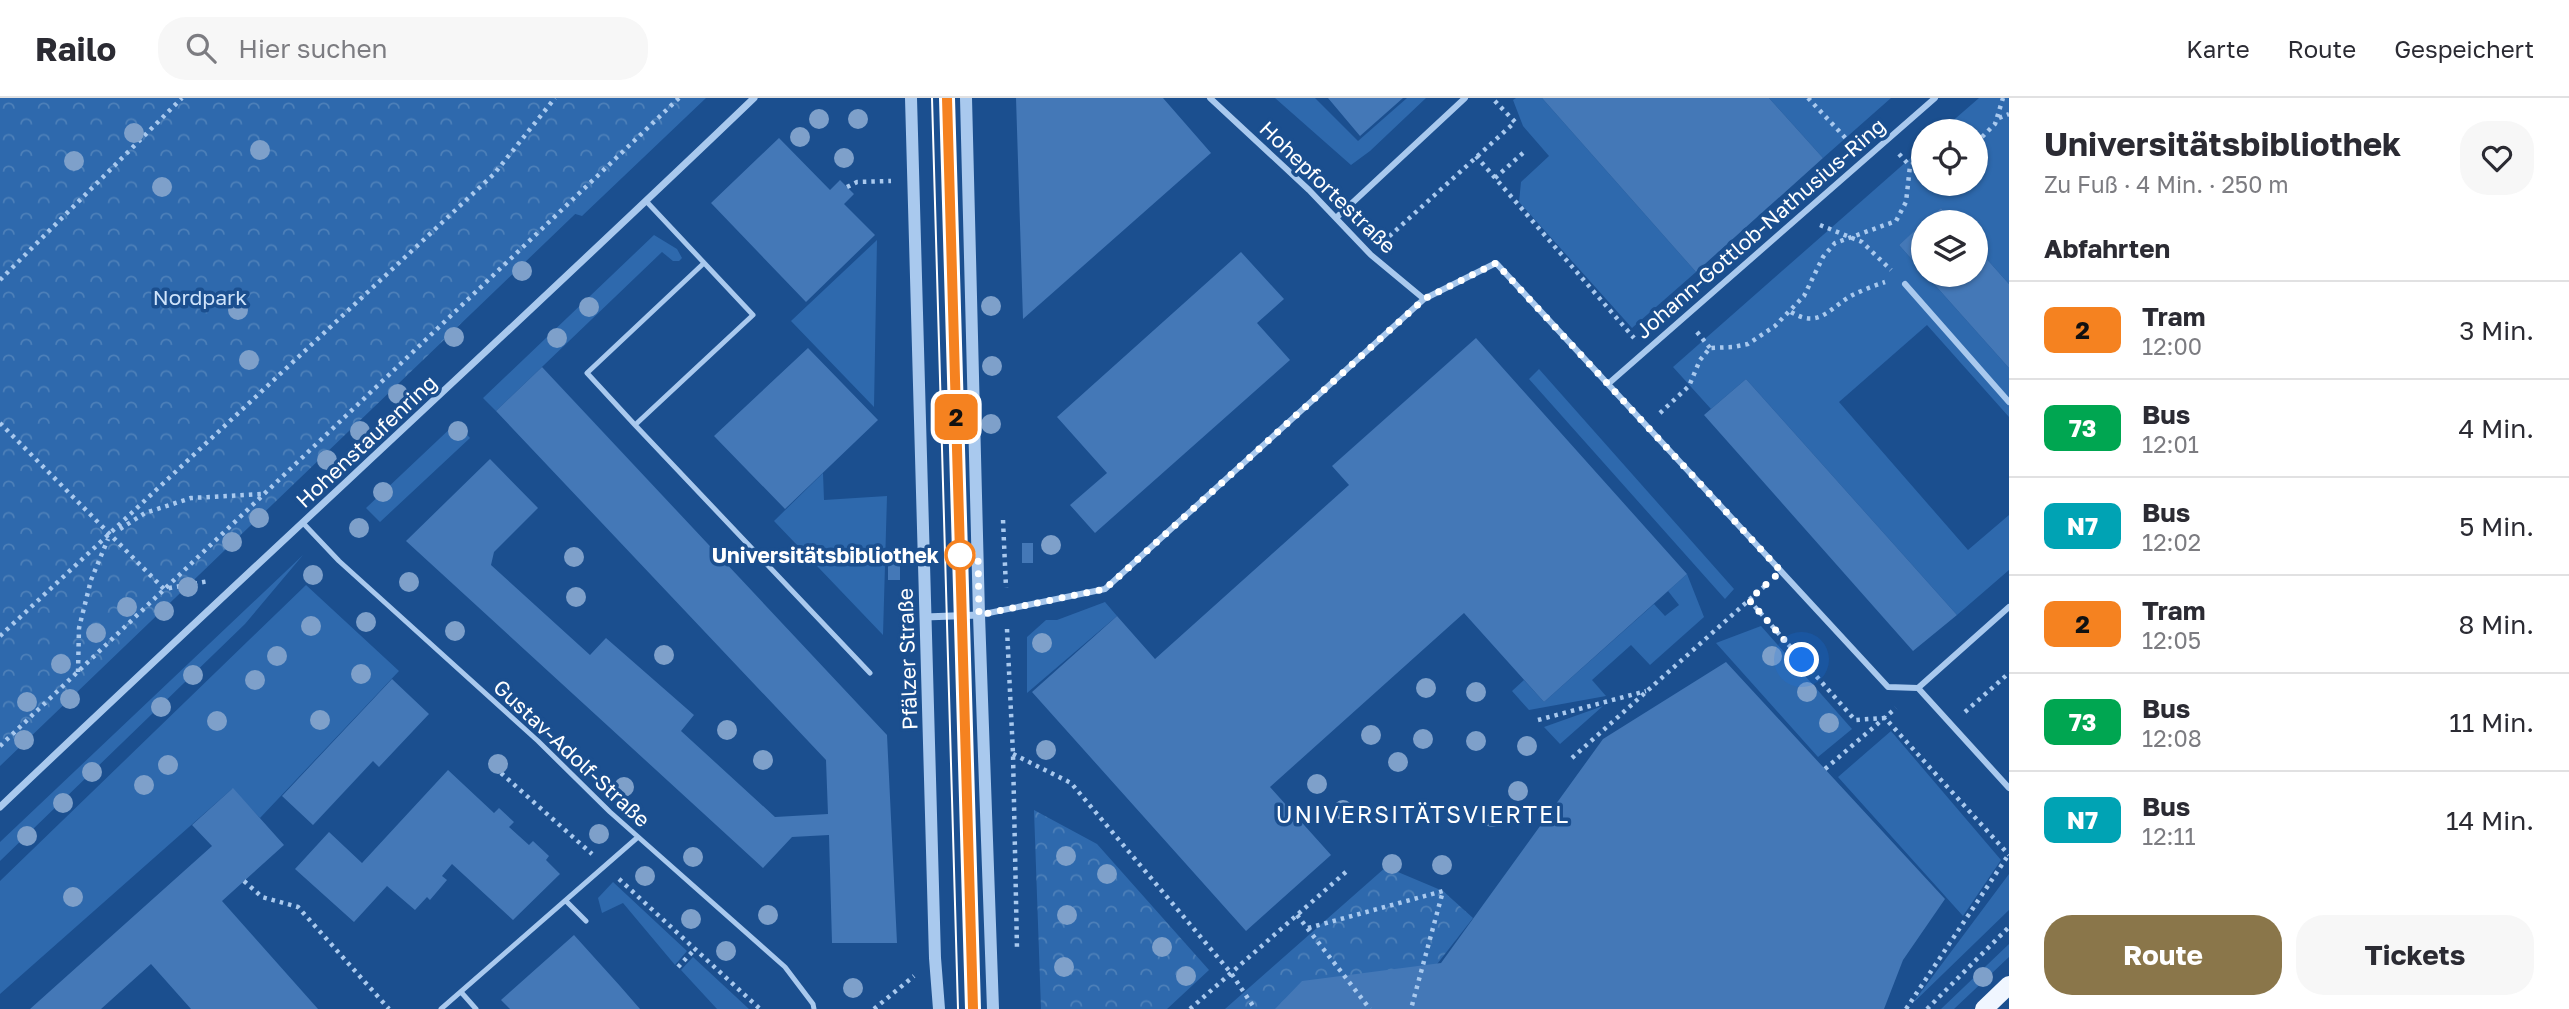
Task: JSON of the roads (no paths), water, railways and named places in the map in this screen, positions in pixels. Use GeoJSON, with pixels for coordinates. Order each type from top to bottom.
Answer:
{"type":"FeatureCollection","features":[{"type":"Feature","properties":{"kind":"main road"},"geometry":{"type":"LineString","coordinates":[[1984,1009],[2009,985]]}},
{"type":"Feature","properties":{"kind":"street","name":"Hohenstaufenring"},"geometry":{"type":"LineString","coordinates":[[0,807],[754,98]]}},
{"type":"Feature","properties":{"kind":"street","name":"Pfälzer Straße"},"geometry":{"type":"LineString","coordinates":[[911,98],[934,945],[939,1009]]}},
{"type":"Feature","properties":{"kind":"street"},"geometry":{"type":"LineString","coordinates":[[967,98],[979,615],[993,1009]]}},
{"type":"Feature","properties":{"kind":"street","name":"Hohepfortestraße"},"geometry":{"type":"LineString","coordinates":[[1210,98],[1371,255],[1424,299]]}},
{"type":"Feature","properties":{"kind":"street"},"geometry":{"type":"LineString","coordinates":[[1336,218],[1465,98]]}},
{"type":"Feature","properties":{"kind":"street","name":"Johann-Gottlob-Nathusius-Ring"},"geometry":{"type":"LineString","coordinates":[[1608,384],[1935,98]]}},
{"type":"Feature","properties":{"kind":"street"},"geometry":{"type":"LineString","coordinates":[[925,617],[979,615],[1105,589],[1424,299],[1496,263],[1888,687],[1918,688],[2009,607]]}},
{"type":"Feature","properties":{"kind":"street"},"geometry":{"type":"LineString","coordinates":[[1905,284],[2009,402]]}},
{"type":"Feature","properties":{"kind":"street"},"geometry":{"type":"LineString","coordinates":[[1918,688],[2009,788]]}},
{"type":"Feature","properties":{"kind":"lane"},"geometry":{"type":"LineString","coordinates":[[635,425],[753,315],[646,201]]}},
{"type":"Feature","properties":{"kind":"lane"},"geometry":{"type":"LineString","coordinates":[[704,263],[587,373],[870,673]]}},
{"type":"Feature","properties":{"kind":"lane","name":"Gustav-Adolf-Straße"},"geometry":{"type":"LineString","coordinates":[[303,523],[339,561],[538,741],[638,837],[785,967],[814,1009]]}},
{"type":"Feature","properties":{"kind":"lane"},"geometry":{"type":"LineString","coordinates":[[441,1009],[638,837]]}},
{"type":"Feature","properties":{"kind":"lane"},"geometry":{"type":"LineString","coordinates":[[566,901],[586,921]]}},
{"type":"Feature","properties":{"kind":"lane"},"geometry":{"type":"LineString","coordinates":[[461,992],[477,1009]]}},
{"type":"Feature","properties":{"kind":"tram line"},"geometry":{"type":"LineString","coordinates":[[932,98],[958,1009]]}},
{"type":"Feature","properties":{"kind":"tram line"},"geometry":{"type":"LineString","coordinates":[[947,98],[973,1009]]}},
{"type":"Feature","properties":{"kind":"tram line","name":"2"},"geometry":{"type":"LineString","coordinates":[[947,98],[973,1009]]}},
{"type":"Feature","properties":{"kind":"place","name":"Universitätsbibliothek"},"geometry":{"type":"Point","coordinates":[960,555]}},
{"type":"Feature","properties":{"kind":"district","name":"UNIVERSITÄTSVIERTEL"},"geometry":{"type":"Point","coordinates":[1423,814]}},
{"type":"Feature","properties":{"kind":"park label","name":"Nordpark"},"geometry":{"type":"Point","coordinates":[200,297]}}]}
